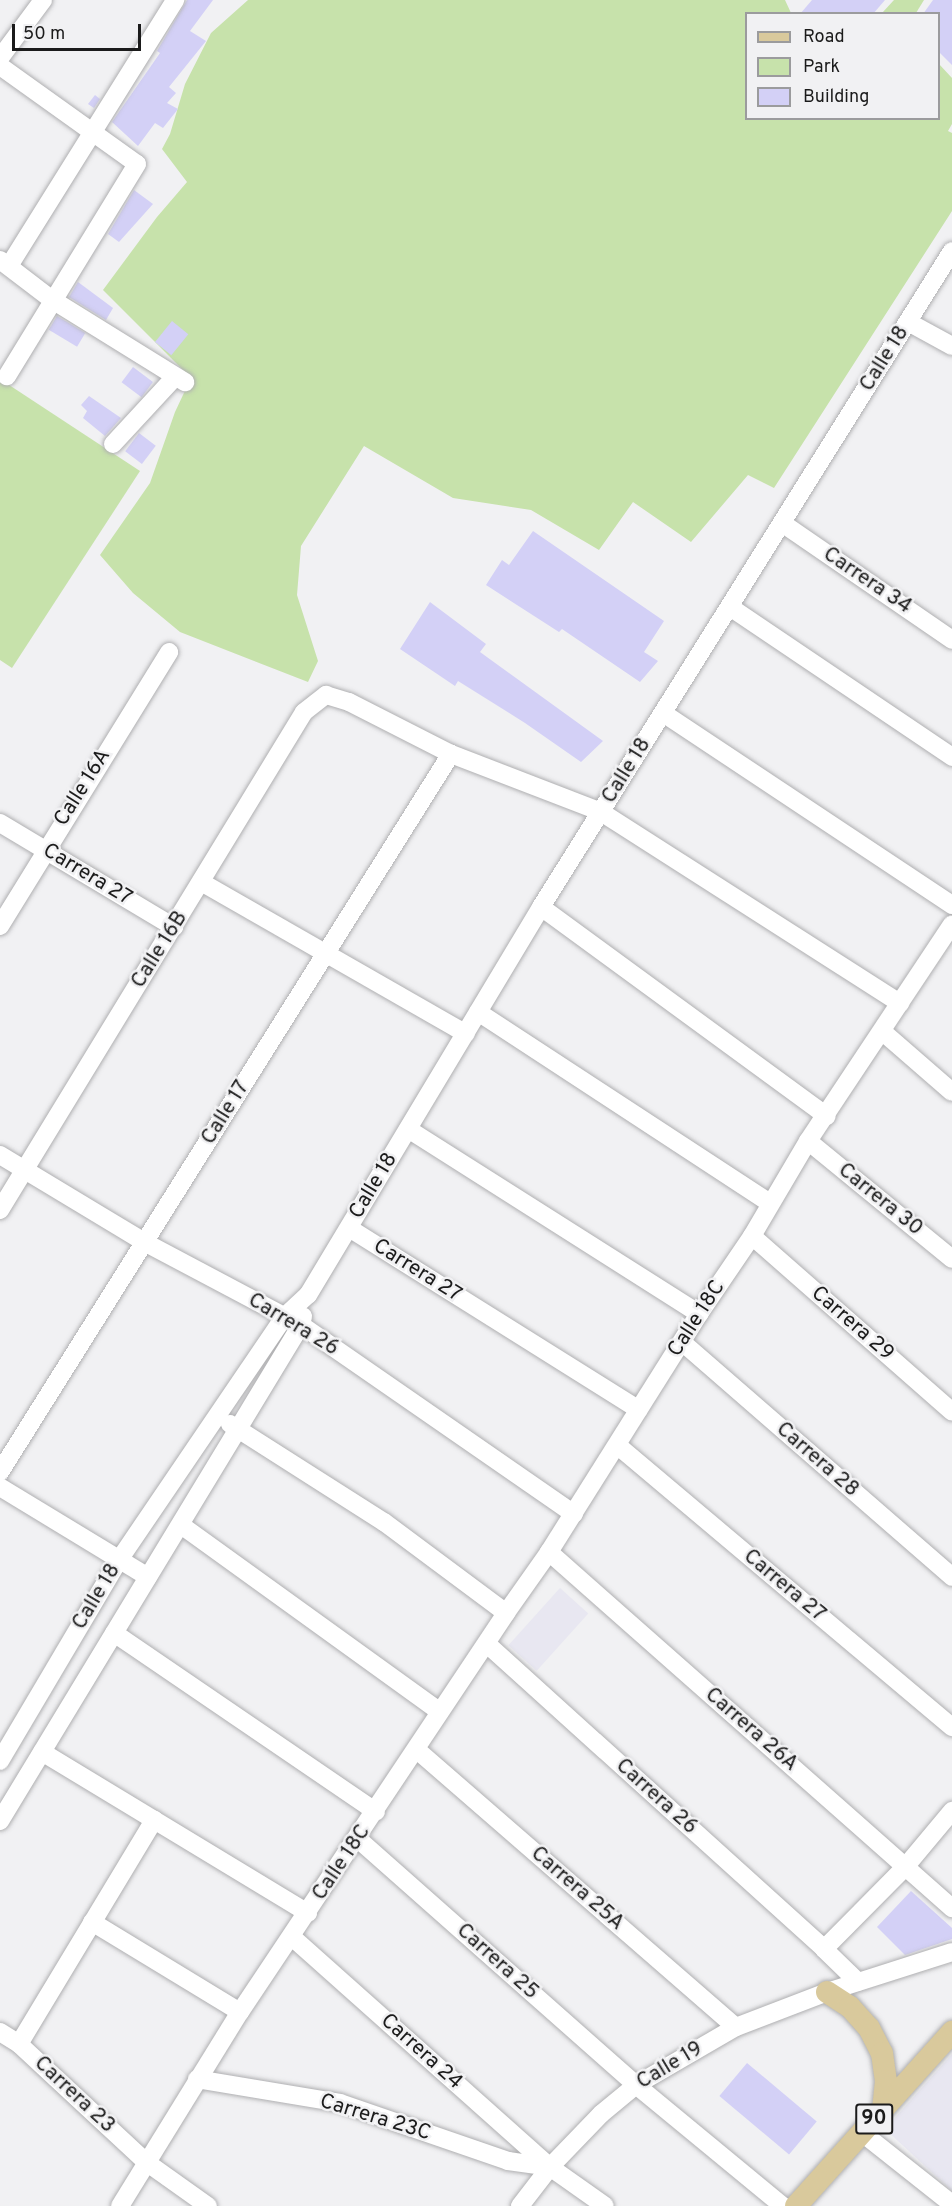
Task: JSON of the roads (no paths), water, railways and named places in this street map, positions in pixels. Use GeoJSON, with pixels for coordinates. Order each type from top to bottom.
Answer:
{"type":"FeatureCollection","features":[{"type":"Feature","properties":{"kind":"main road"},"geometry":{"type":"LineString","coordinates":[[826,1992],[850,2007],[869,2028],[882,2053],[886,2081],[882,2108]]}},
{"type":"Feature","properties":{"kind":"main road","name":"90"},"geometry":{"type":"LineString","coordinates":[[796,2206],[952,2032]]}},
{"type":"Feature","properties":{"kind":"street"},"geometry":{"type":"LineString","coordinates":[[0,58],[43,0]]}},
{"type":"Feature","properties":{"kind":"street"},"geometry":{"type":"LineString","coordinates":[[113,444],[180,380],[51,299],[4,263],[175,0]]}},
{"type":"Feature","properties":{"kind":"street"},"geometry":{"type":"LineString","coordinates":[[0,66],[137,164],[51,299],[7,376]]}},
{"type":"Feature","properties":{"kind":"street","name":"Calle 18"},"geometry":{"type":"LineString","coordinates":[[0,1761],[119,1560],[284,1317],[308,1295],[541,907],[952,251]]}},
{"type":"Feature","properties":{"kind":"street"},"geometry":{"type":"LineString","coordinates":[[908,322],[952,346]]}},
{"type":"Feature","properties":{"kind":"street","name":"Carrera 34"},"geometry":{"type":"LineString","coordinates":[[782,523],[952,640]]}},
{"type":"Feature","properties":{"kind":"street"},"geometry":{"type":"LineString","coordinates":[[730,607],[952,757]]}},
{"type":"Feature","properties":{"kind":"street","name":"Calle 16A"},"geometry":{"type":"LineString","coordinates":[[0,926],[169,652]]}},
{"type":"Feature","properties":{"kind":"street","name":"Calle 16B"},"geometry":{"type":"LineString","coordinates":[[0,1210],[304,712],[326,695],[349,702],[451,754]]}},
{"type":"Feature","properties":{"kind":"street"},"geometry":{"type":"LineString","coordinates":[[663,714],[952,905]]}},
{"type":"Feature","properties":{"kind":"street"},"geometry":{"type":"LineString","coordinates":[[451,754],[601,812],[900,1003]]}},
{"type":"Feature","properties":{"kind":"street","name":"Calle 17"},"geometry":{"type":"LineString","coordinates":[[0,1472],[146,1243],[451,754]]}},
{"type":"Feature","properties":{"kind":"street","name":"Carrera 27"},"geometry":{"type":"LineString","coordinates":[[0,823],[174,927]]}},
{"type":"Feature","properties":{"kind":"street"},"geometry":{"type":"LineString","coordinates":[[201,882],[466,1034]]}},
{"type":"Feature","properties":{"kind":"street"},"geometry":{"type":"LineString","coordinates":[[541,907],[827,1116]]}},
{"type":"Feature","properties":{"kind":"street","name":"Calle 18C"},"geometry":{"type":"LineString","coordinates":[[120,2206],[240,2012],[574,1514],[699,1314],[752,1236],[808,1141],[883,1032],[900,1003],[949,936]]}},
{"type":"Feature","properties":{"kind":"street"},"geometry":{"type":"LineString","coordinates":[[478,1012],[770,1203]]}},
{"type":"Feature","properties":{"kind":"street"},"geometry":{"type":"LineString","coordinates":[[883,1032],[952,1092]]}},
{"type":"Feature","properties":{"kind":"street"},"geometry":{"type":"LineString","coordinates":[[408,1129],[699,1314]]}},
{"type":"Feature","properties":{"kind":"street","name":"Carrera 30"},"geometry":{"type":"LineString","coordinates":[[808,1141],[952,1259]]}},
{"type":"Feature","properties":{"kind":"street","name":"Carrera 26"},"geometry":{"type":"LineString","coordinates":[[0,1155],[146,1243],[301,1325],[574,1514]]}},
{"type":"Feature","properties":{"kind":"street","name":"Carrera 27"},"geometry":{"type":"LineString","coordinates":[[349,1228],[639,1410]]}},
{"type":"Feature","properties":{"kind":"street","name":"Carrera 29"},"geometry":{"type":"LineString","coordinates":[[752,1236],[952,1412]]}},
{"type":"Feature","properties":{"kind":"street","name":"Calle 18"},"geometry":{"type":"LineString","coordinates":[[0,1820],[301,1325],[308,1295]]}},
{"type":"Feature","properties":{"kind":"street","name":"Carrera 28"},"geometry":{"type":"LineString","coordinates":[[682,1342],[952,1577]]}},
{"type":"Feature","properties":{"kind":"street"},"geometry":{"type":"LineString","coordinates":[[216,1415],[384,1522],[506,1613]]}},
{"type":"Feature","properties":{"kind":"street","name":"Carrera 27"},"geometry":{"type":"LineString","coordinates":[[617,1445],[952,1727]]}},
{"type":"Feature","properties":{"kind":"street"},"geometry":{"type":"LineString","coordinates":[[0,1487],[148,1577]]}},
{"type":"Feature","properties":{"kind":"street"},"geometry":{"type":"LineString","coordinates":[[181,1525],[440,1712]]}},
{"type":"Feature","properties":{"kind":"street","name":"Carrera 26A"},"geometry":{"type":"LineString","coordinates":[[549,1552],[952,1908]]}},
{"type":"Feature","properties":{"kind":"street","name":"Calle 18"},"geometry":{"type":"LineString","coordinates":[[114,1633],[376,1812]]}},
{"type":"Feature","properties":{"kind":"street","name":"Carrera 26"},"geometry":{"type":"LineString","coordinates":[[487,1644],[824,1949]]}},
{"type":"Feature","properties":{"kind":"street","name":"Carrera 25A"},"geometry":{"type":"LineString","coordinates":[[417,1750],[736,2028]]}},
{"type":"Feature","properties":{"kind":"street"},"geometry":{"type":"LineString","coordinates":[[42,1752],[308,1913]]}},
{"type":"Feature","properties":{"kind":"street"},"geometry":{"type":"LineString","coordinates":[[858,1982],[824,1949],[906,1866],[952,1811]]}},
{"type":"Feature","properties":{"kind":"street"},"geometry":{"type":"LineString","coordinates":[[19,2044],[154,1820]]}},
{"type":"Feature","properties":{"kind":"street","name":"Carrera 25"},"geometry":{"type":"LineString","coordinates":[[358,1839],[636,2085],[783,2206]]}},
{"type":"Feature","properties":{"kind":"street"},"geometry":{"type":"LineString","coordinates":[[92,1922],[240,2012]]}},
{"type":"Feature","properties":{"kind":"street","name":"Carrera 24"},"geometry":{"type":"LineString","coordinates":[[292,1937],[550,2167],[605,2206]]}},
{"type":"Feature","properties":{"kind":"street","name":"Calle 19"},"geometry":{"type":"LineString","coordinates":[[520,2206],[550,2167],[601,2114],[636,2085],[736,2028],[826,1992],[952,1952]]}},
{"type":"Feature","properties":{"kind":"street","name":"Carrera 23"},"geometry":{"type":"LineString","coordinates":[[0,2032],[19,2044],[146,2162]]}},
{"type":"Feature","properties":{"kind":"street","name":"Carrera 23C"},"geometry":{"type":"LineString","coordinates":[[197,2079],[340,2103],[508,2161],[550,2167]]}},
{"type":"Feature","properties":{"kind":"street"},"geometry":{"type":"LineString","coordinates":[[861,2133],[952,2204]]}},
{"type":"Feature","properties":{"kind":"street"},"geometry":{"type":"LineString","coordinates":[[146,2162],[208,2206]]}}]}
